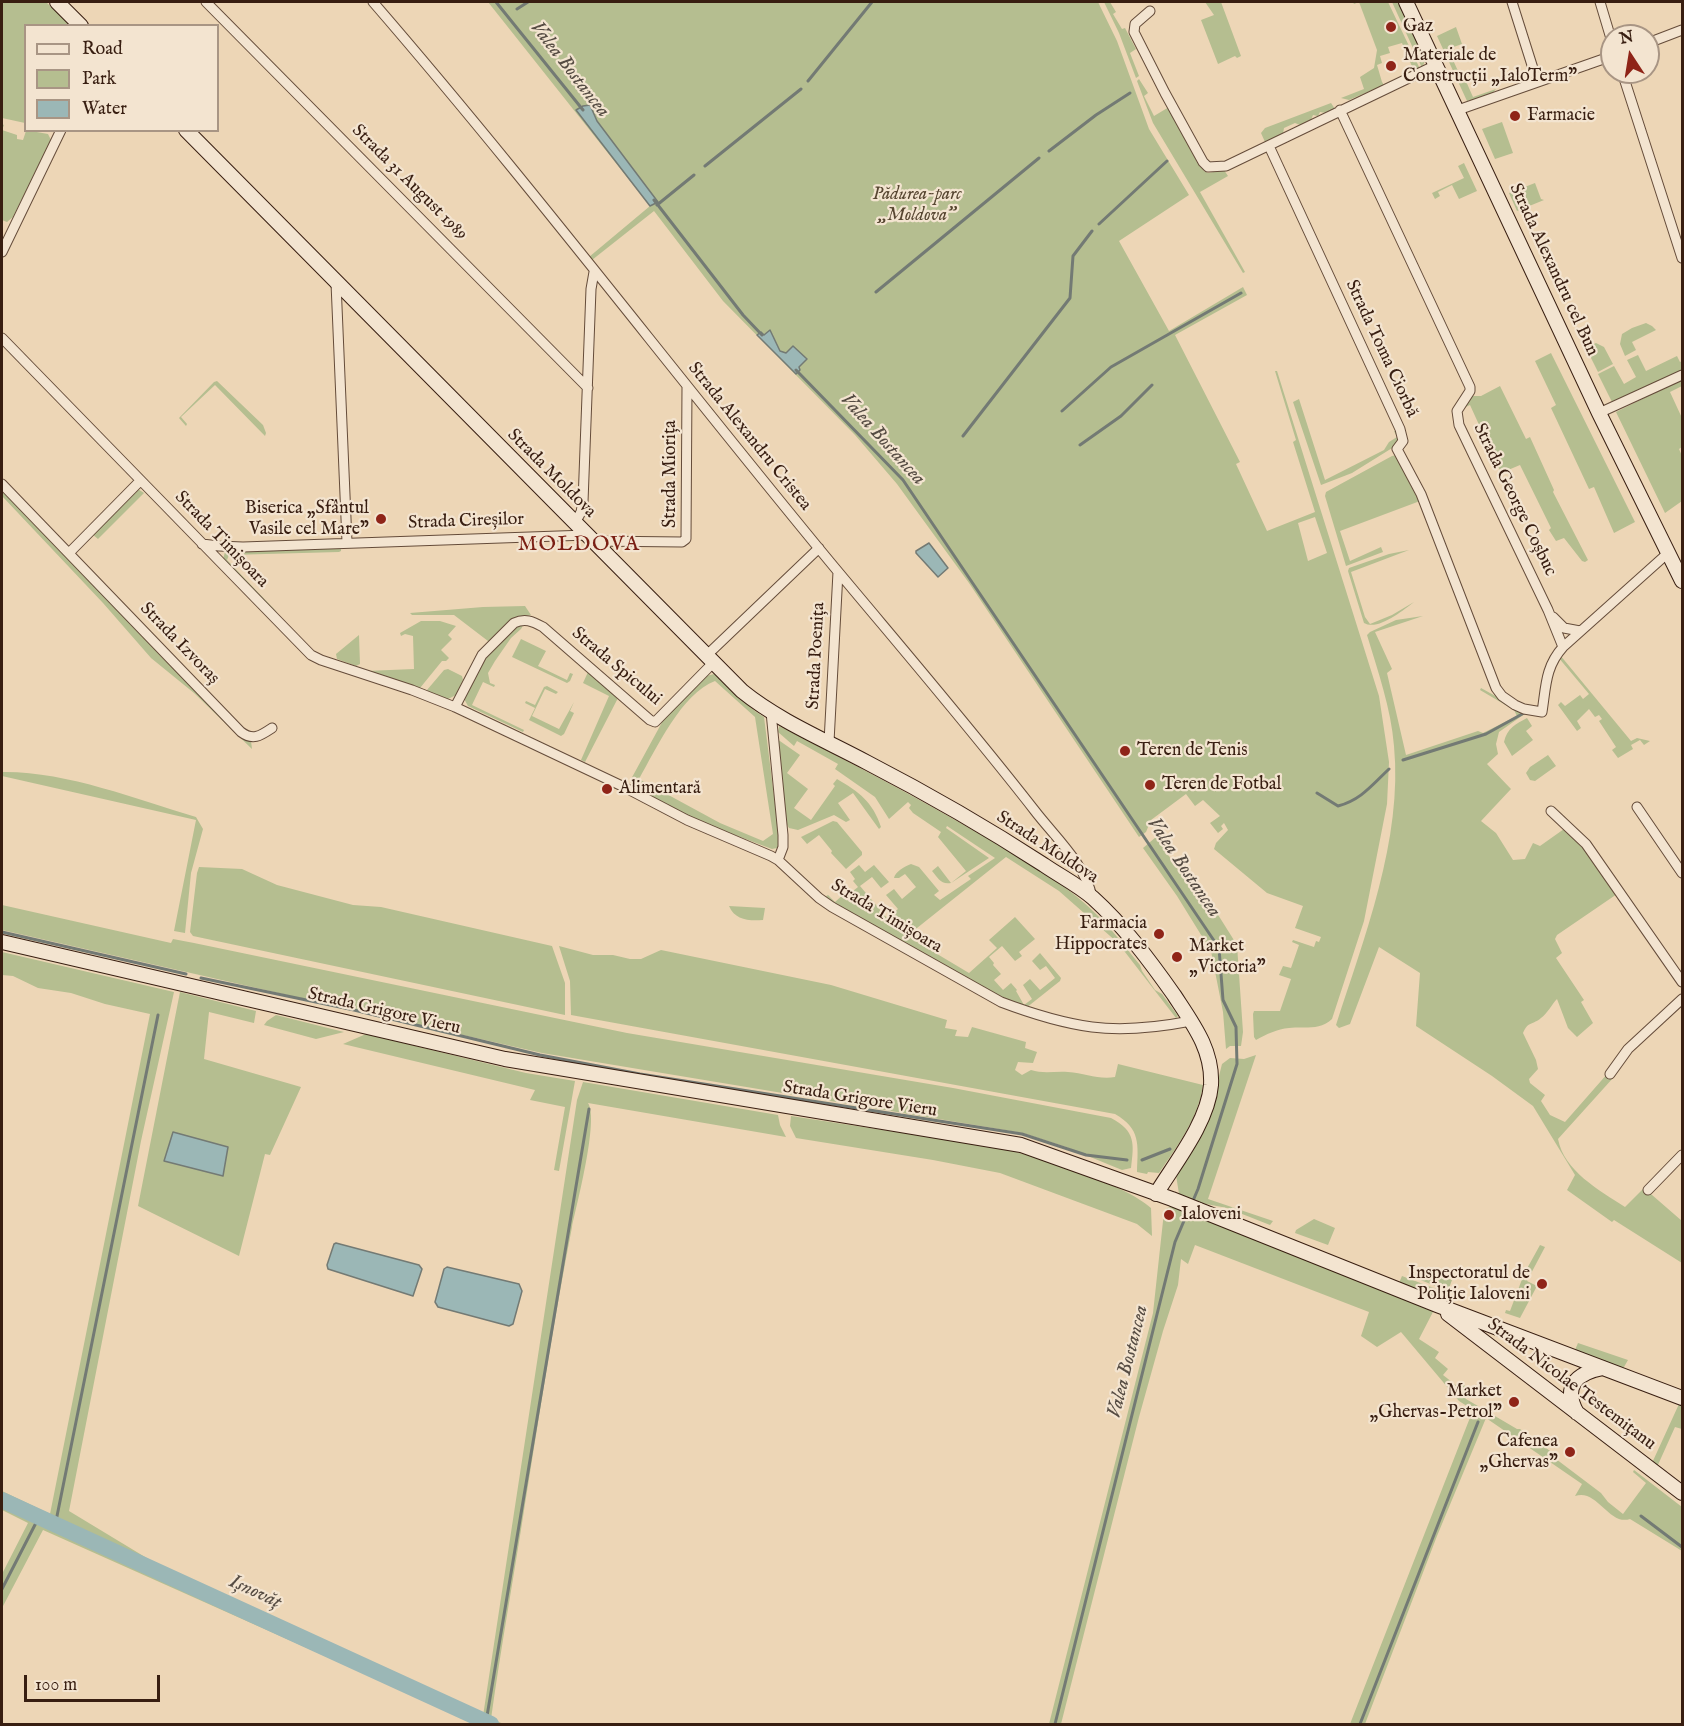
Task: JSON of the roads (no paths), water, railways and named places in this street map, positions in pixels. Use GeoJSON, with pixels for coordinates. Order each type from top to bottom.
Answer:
{"type":"FeatureCollection","features":[{"type":"Feature","properties":{"kind":"main road"},"geometry":{"type":"LineString","coordinates":[[57,2],[79,24]]}},
{"type":"Feature","properties":{"kind":"main road","name":"Strada Alexandru cel Bun"},"geometry":{"type":"LineString","coordinates":[[1407,2],[1599,413],[1683,581]]}},
{"type":"Feature","properties":{"kind":"main road","name":"Strada Moldova"},"geometry":{"type":"LineString","coordinates":[[188,132],[742,691],[771,712],[920,790],[1016,847],[1092,897],[1134,942],[1191,1021],[1210,1060],[1211,1088],[1208,1103],[1201,1119],[1156,1194]]}},
{"type":"Feature","properties":{"kind":"main road","name":"Strada Grigore Vieru"},"geometry":{"type":"LineString","coordinates":[[2,942],[505,1059],[1021,1145],[1172,1199],[1437,1305],[1683,1398]]}},
{"type":"Feature","properties":{"kind":"main road","name":"Strada Nicolae Testemițanu"},"geometry":{"type":"LineString","coordinates":[[1437,1305],[1683,1493]]}},
{"type":"Feature","properties":{"kind":"main road"},"geometry":{"type":"LineString","coordinates":[[1577,1413],[1572,1404],[1573,1384],[1579,1376],[1588,1371],[1603,1368]]}},
{"type":"Feature","properties":{"kind":"street","name":"Strada 31 August 1989"},"geometry":{"type":"LineString","coordinates":[[206,2],[588,388]]}},
{"type":"Feature","properties":{"kind":"street","name":"Strada Alexandru Cristea"},"geometry":{"type":"LineString","coordinates":[[373,2],[434,73],[838,572],[986,749],[1076,863],[1088,882],[1092,897]]}},
{"type":"Feature","properties":{"kind":"street"},"geometry":{"type":"LineString","coordinates":[[1512,2],[1537,81]]}},
{"type":"Feature","properties":{"kind":"street"},"geometry":{"type":"LineString","coordinates":[[1599,2],[1606,24]]}},
{"type":"Feature","properties":{"kind":"street"},"geometry":{"type":"LineString","coordinates":[[1150,10],[1137,21],[1134,32],[1165,93],[1203,162],[1208,167],[1226,166],[1436,65]]}},
{"type":"Feature","properties":{"kind":"street"},"geometry":{"type":"LineString","coordinates":[[1660,39],[1683,30]]}},
{"type":"Feature","properties":{"kind":"street"},"geometry":{"type":"LineString","coordinates":[[1458,110],[1600,60]]}},
{"type":"Feature","properties":{"kind":"street"},"geometry":{"type":"LineString","coordinates":[[1626,84],[1683,258]]}},
{"type":"Feature","properties":{"kind":"street","name":"Strada George Coșbuc"},"geometry":{"type":"LineString","coordinates":[[1340,110],[1470,387],[1470,391],[1456,411],[1459,425],[1548,610],[1563,647]]}},
{"type":"Feature","properties":{"kind":"street"},"geometry":{"type":"LineString","coordinates":[[2,252],[60,132]]}},
{"type":"Feature","properties":{"kind":"street","name":"Strada Toma Ciorbă"},"geometry":{"type":"LineString","coordinates":[[1269,146],[1400,429],[1403,441],[1397,449],[1420,494],[1496,688],[1502,696],[1515,705],[1542,712],[1549,666],[1563,647]]}},
{"type":"Feature","properties":{"kind":"street"},"geometry":{"type":"LineString","coordinates":[[575,523],[583,502],[591,289],[594,272]]}},
{"type":"Feature","properties":{"kind":"street"},"geometry":{"type":"LineString","coordinates":[[336,283],[347,542]]}},
{"type":"Feature","properties":{"kind":"street","name":"Strada Timișoara"},"geometry":{"type":"LineString","coordinates":[[2,338],[311,655],[455,707],[622,786],[687,820],[778,860],[832,907],[1001,1002],[1029,1012],[1091,1027],[1139,1026],[1191,1021]]}},
{"type":"Feature","properties":{"kind":"street"},"geometry":{"type":"LineString","coordinates":[[1599,413],[1683,375]]}},
{"type":"Feature","properties":{"kind":"street","name":"Strada Miorița"},"geometry":{"type":"LineString","coordinates":[[590,538],[682,542],[686,539],[687,387]]}},
{"type":"Feature","properties":{"kind":"street"},"geometry":{"type":"LineString","coordinates":[[69,553],[140,482]]}},
{"type":"Feature","properties":{"kind":"street","name":"Strada Izvoraș"},"geometry":{"type":"LineString","coordinates":[[2,484],[241,732],[256,738],[272,728]]}},
{"type":"Feature","properties":{"kind":"street","name":"Strada Cireșilor"},"geometry":{"type":"LineString","coordinates":[[202,543],[243,547],[347,542],[590,538]]}},
{"type":"Feature","properties":{"kind":"street"},"geometry":{"type":"LineString","coordinates":[[710,660],[819,548]]}},
{"type":"Feature","properties":{"kind":"street"},"geometry":{"type":"LineString","coordinates":[[1563,647],[1668,553]]}},
{"type":"Feature","properties":{"kind":"street","name":"Strada Poenița"},"geometry":{"type":"LineString","coordinates":[[829,742],[838,572]]}},
{"type":"Feature","properties":{"kind":"street"},"geometry":{"type":"LineString","coordinates":[[1548,610],[1564,628],[1580,631]]}},
{"type":"Feature","properties":{"kind":"street","name":"Strada Spicului"},"geometry":{"type":"LineString","coordinates":[[455,707],[482,655],[514,623],[526,620],[543,627],[655,722],[710,660]]}},
{"type":"Feature","properties":{"kind":"street"},"geometry":{"type":"LineString","coordinates":[[771,712],[783,835],[783,847],[778,860]]}},
{"type":"Feature","properties":{"kind":"street"},"geometry":{"type":"LineString","coordinates":[[1637,807],[1683,873]]}},
{"type":"Feature","properties":{"kind":"street"},"geometry":{"type":"LineString","coordinates":[[1551,811],[1586,844],[1683,982]]}},
{"type":"Feature","properties":{"kind":"street"},"geometry":{"type":"LineString","coordinates":[[1610,1074],[1628,1049],[1683,999]]}},
{"type":"Feature","properties":{"kind":"street"},"geometry":{"type":"LineString","coordinates":[[1648,1190],[1683,1155]]}},
{"type":"Feature","properties":{"kind":"water"},"geometry":{"type":"Polygon","coordinates":[[[590,105],[597,121],[658,202],[650,206],[576,110],[590,105]]]}},
{"type":"Feature","properties":{"kind":"water"},"geometry":{"type":"Polygon","coordinates":[[[770,330],[780,351],[786,353],[793,346],[807,359],[796,374],[757,335],[761,332],[764,335],[770,330]]]}},
{"type":"Feature","properties":{"kind":"water"},"geometry":{"type":"Polygon","coordinates":[[[929,543],[948,568],[938,577],[916,553],[929,543]]]}},
{"type":"Feature","properties":{"kind":"water"},"geometry":{"type":"Polygon","coordinates":[[[173,1132],[228,1147],[223,1176],[164,1161],[173,1132]]]}},
{"type":"Feature","properties":{"kind":"water"},"geometry":{"type":"Polygon","coordinates":[[[336,1243],[419,1265],[422,1269],[413,1296],[328,1269],[327,1265],[336,1243]]]}},
{"type":"Feature","properties":{"kind":"water"},"geometry":{"type":"Polygon","coordinates":[[[447,1267],[519,1284],[522,1291],[513,1324],[509,1326],[438,1307],[435,1302],[444,1269],[447,1267]]]}},
{"type":"Feature","properties":{"kind":"waterway","name":"Valea Bostancea"},"geometry":{"type":"LineString","coordinates":[[496,2],[583,110]]}},
{"type":"Feature","properties":{"kind":"waterway"},"geometry":{"type":"LineString","coordinates":[[517,9],[528,2]]}},
{"type":"Feature","properties":{"kind":"waterway"},"geometry":{"type":"LineString","coordinates":[[808,81],[872,2]]}},
{"type":"Feature","properties":{"kind":"waterway"},"geometry":{"type":"LineString","coordinates":[[705,166],[801,89]]}},
{"type":"Feature","properties":{"kind":"waterway"},"geometry":{"type":"LineString","coordinates":[[1049,151],[1096,115],[1130,93]]}},
{"type":"Feature","properties":{"kind":"waterway"},"geometry":{"type":"LineString","coordinates":[[876,292],[1039,158]]}},
{"type":"Feature","properties":{"kind":"waterway"},"geometry":{"type":"LineString","coordinates":[[1099,224],[1167,161]]}},
{"type":"Feature","properties":{"kind":"waterway"},"geometry":{"type":"LineString","coordinates":[[657,205],[694,175]]}},
{"type":"Feature","properties":{"kind":"waterway","name":"Valea Bostancea"},"geometry":{"type":"LineString","coordinates":[[654,200],[743,315],[762,335]]}},
{"type":"Feature","properties":{"kind":"waterway"},"geometry":{"type":"LineString","coordinates":[[963,436],[1070,298],[1073,256],[1092,231]]}},
{"type":"Feature","properties":{"kind":"waterway"},"geometry":{"type":"LineString","coordinates":[[1062,411],[1111,367],[1241,293]]}},
{"type":"Feature","properties":{"kind":"waterway","name":"Valea Bostancea"},"geometry":{"type":"LineString","coordinates":[[796,370],[903,480],[1219,948],[1223,1000],[1236,1027],[1237,1064],[1192,1203]]}},
{"type":"Feature","properties":{"kind":"waterway"},"geometry":{"type":"LineString","coordinates":[[1080,445],[1121,416],[1152,385]]}},
{"type":"Feature","properties":{"kind":"waterway"},"geometry":{"type":"LineString","coordinates":[[1403,760],[1486,734],[1524,713]]}},
{"type":"Feature","properties":{"kind":"waterway"},"geometry":{"type":"LineString","coordinates":[[1317,793],[1338,806],[1366,791],[1389,769]]}},
{"type":"Feature","properties":{"kind":"waterway"},"geometry":{"type":"LineString","coordinates":[[2,932],[186,974]]}},
{"type":"Feature","properties":{"kind":"waterway"},"geometry":{"type":"LineString","coordinates":[[201,978],[354,1010],[540,1055],[640,1074],[1022,1134],[1086,1155],[1127,1160]]}},
{"type":"Feature","properties":{"kind":"waterway"},"geometry":{"type":"LineString","coordinates":[[55,1526],[158,1015]]}},
{"type":"Feature","properties":{"kind":"waterway"},"geometry":{"type":"LineString","coordinates":[[486,1722],[589,1109]]}},
{"type":"Feature","properties":{"kind":"waterway"},"geometry":{"type":"LineString","coordinates":[[1142,1160],[1170,1149]]}},
{"type":"Feature","properties":{"kind":"waterway","name":"Valea Bostancea"},"geometry":{"type":"LineString","coordinates":[[1055,1724],[1175,1242],[1189,1209]]}},
{"type":"Feature","properties":{"kind":"waterway"},"geometry":{"type":"LineString","coordinates":[[1360,1724],[1478,1422]]}},
{"type":"Feature","properties":{"kind":"waterway","name":"Ișnovăț"},"geometry":{"type":"LineString","coordinates":[[2,1500],[491,1724]]}},
{"type":"Feature","properties":{"kind":"waterway"},"geometry":{"type":"LineString","coordinates":[[1641,1516],[1682,1547]]}},
{"type":"Feature","properties":{"kind":"waterway"},"geometry":{"type":"LineString","coordinates":[[2,1589],[39,1517]]}},
{"type":"Feature","properties":{"kind":"place","name":"Gaz"},"geometry":{"type":"Point","coordinates":[1391,27]}},
{"type":"Feature","properties":{"kind":"place","name":"Materiale de Construcții „IaloTerm”"},"geometry":{"type":"Point","coordinates":[1391,66]}},
{"type":"Feature","properties":{"kind":"place","name":"Farmacie"},"geometry":{"type":"Point","coordinates":[1515,116]}},
{"type":"Feature","properties":{"kind":"place","name":"Biserica „Sfântul Vasile cel Mare”"},"geometry":{"type":"Point","coordinates":[381,519]}},
{"type":"Feature","properties":{"kind":"place","name":"Teren de Tenis"},"geometry":{"type":"Point","coordinates":[1125,751]}},
{"type":"Feature","properties":{"kind":"place","name":"Teren de Fotbal"},"geometry":{"type":"Point","coordinates":[1150,785]}},
{"type":"Feature","properties":{"kind":"place","name":"Alimentară"},"geometry":{"type":"Point","coordinates":[607,789]}},
{"type":"Feature","properties":{"kind":"place","name":"Farmacia Hippocrates"},"geometry":{"type":"Point","coordinates":[1159,934]}},
{"type":"Feature","properties":{"kind":"place","name":"Market „Victoria”"},"geometry":{"type":"Point","coordinates":[1177,957]}},
{"type":"Feature","properties":{"kind":"place","name":"Ialoveni"},"geometry":{"type":"Point","coordinates":[1169,1215]}},
{"type":"Feature","properties":{"kind":"place","name":"Inspectoratul de Poliție Ialoveni"},"geometry":{"type":"Point","coordinates":[1542,1284]}},
{"type":"Feature","properties":{"kind":"place","name":"Market „Ghervas-Petrol”"},"geometry":{"type":"Point","coordinates":[1514,1402]}},
{"type":"Feature","properties":{"kind":"place","name":"Cafenea „Ghervas”"},"geometry":{"type":"Point","coordinates":[1570,1452]}},
{"type":"Feature","properties":{"kind":"district","name":"MOLDOVA"},"geometry":{"type":"Point","coordinates":[579,546]}},
{"type":"Feature","properties":{"kind":"park label","name":"Pădurea-parc „Moldova”"},"geometry":{"type":"Point","coordinates":[917,205]}}]}
